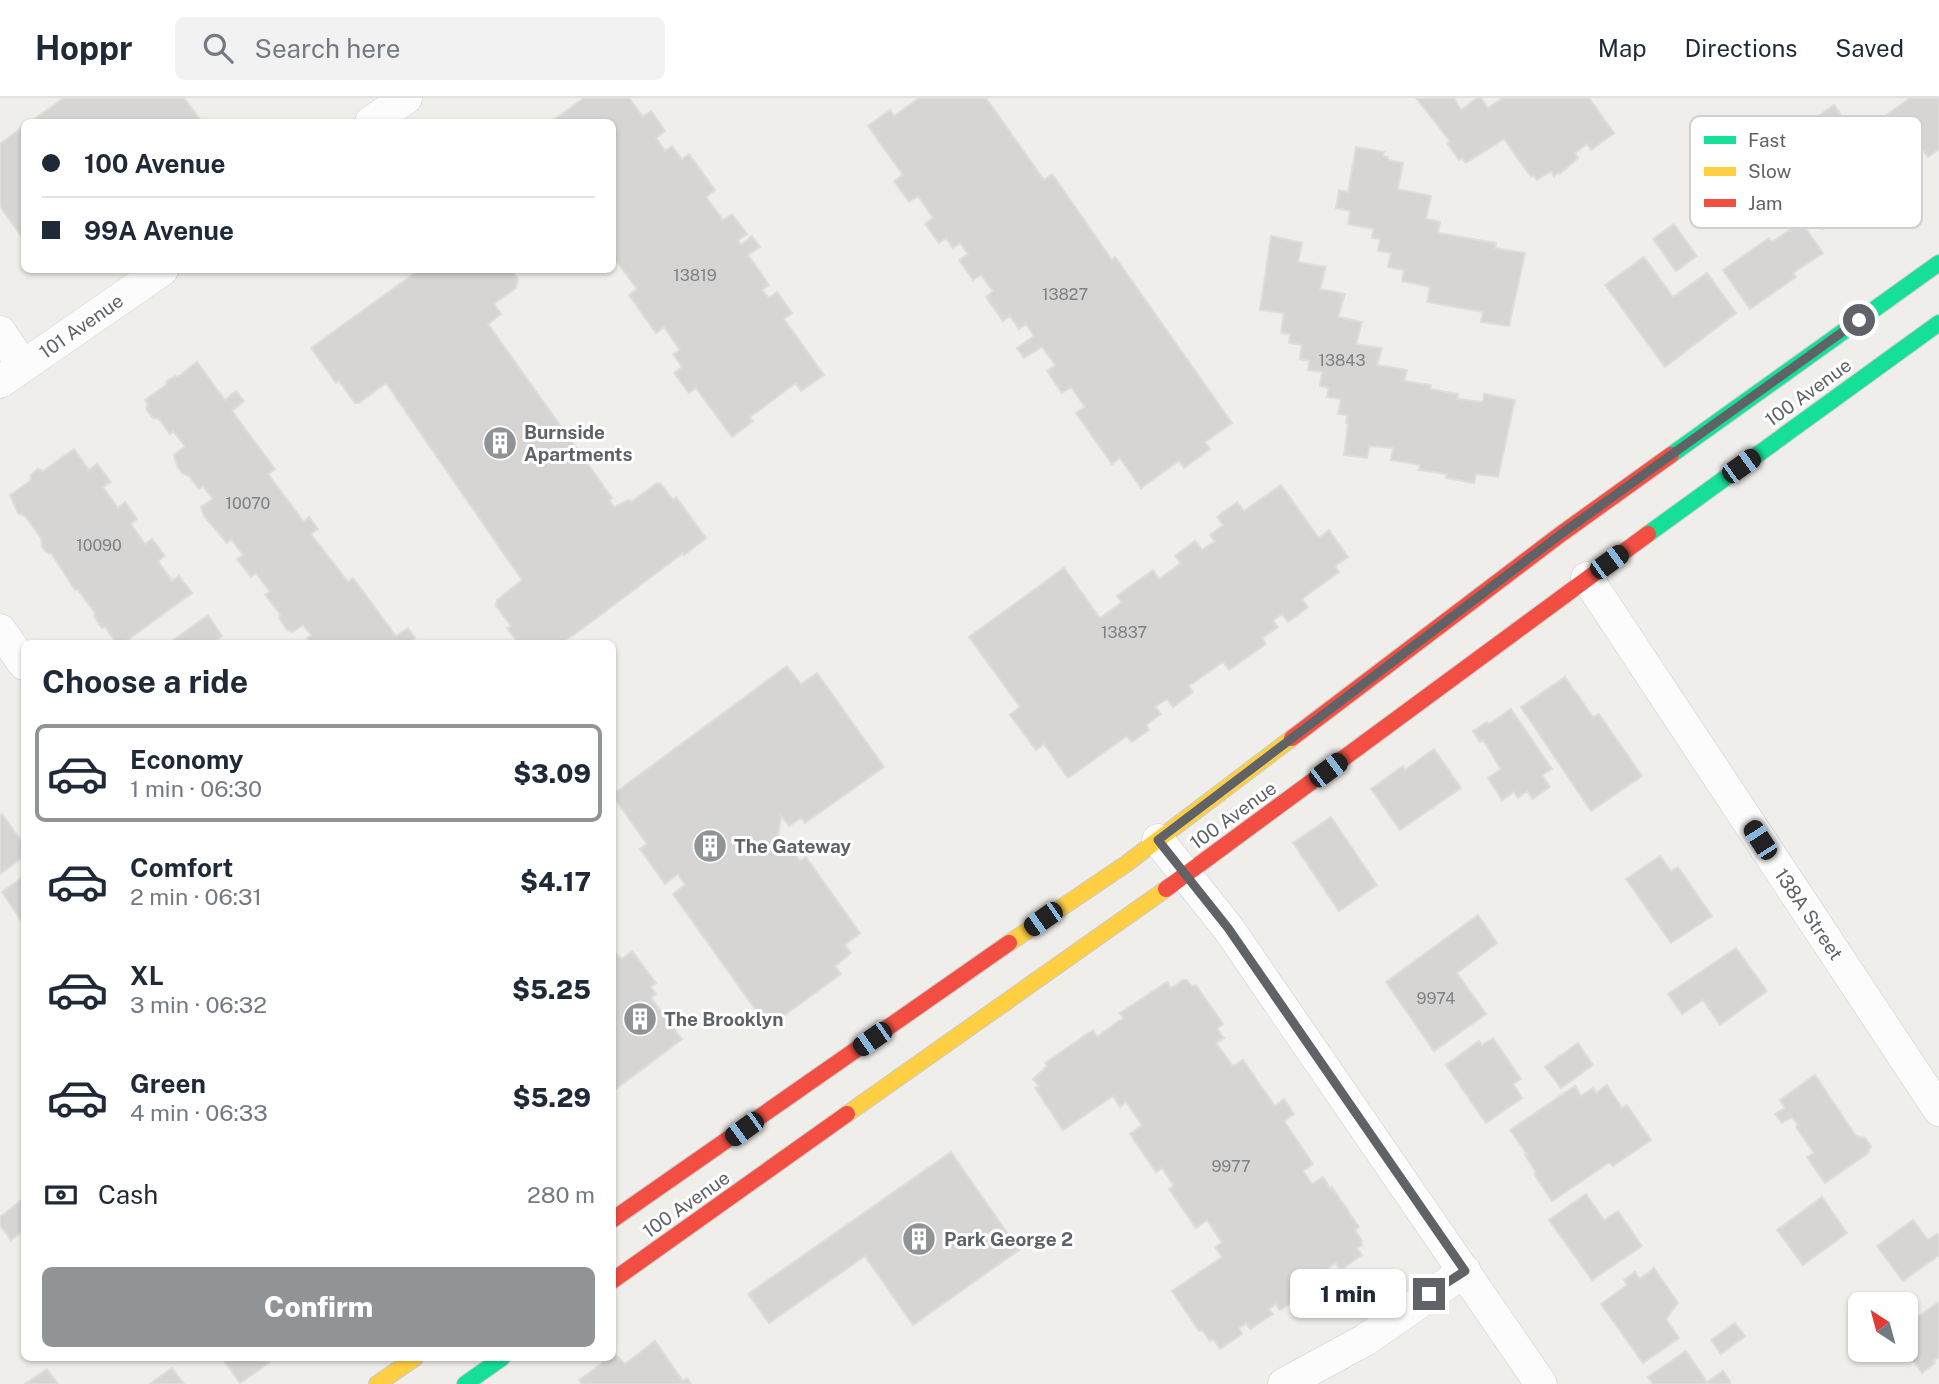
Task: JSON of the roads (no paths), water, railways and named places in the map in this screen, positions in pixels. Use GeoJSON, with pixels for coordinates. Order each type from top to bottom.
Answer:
{"type":"FeatureCollection","features":[{"type":"Feature","properties":{"kind":"main road","name":"100 Avenue"},"geometry":{"type":"LineString","coordinates":[[616,1217],[1158,840],[1561,534],[1939,264]]}},
{"type":"Feature","properties":{"kind":"main road","name":"100 Avenue"},"geometry":{"type":"LineString","coordinates":[[616,1278],[1186,875],[1587,578],[1939,323]]}},
{"type":"Feature","properties":{"kind":"main road"},"geometry":{"type":"LineString","coordinates":[[377,1384],[411,1361]]}},
{"type":"Feature","properties":{"kind":"main road"},"geometry":{"type":"LineString","coordinates":[[465,1384],[498,1361]]}},
{"type":"Feature","properties":{"kind":"street"},"geometry":{"type":"LineString","coordinates":[[375,119],[406,98]]}},
{"type":"Feature","properties":{"kind":"street","name":"101 Avenue"},"geometry":{"type":"LineString","coordinates":[[12,374],[158,273]]}},
{"type":"Feature","properties":{"kind":"street"},"geometry":{"type":"LineString","coordinates":[[0,331],[12,374]]}},
{"type":"Feature","properties":{"kind":"street","name":"138A Street"},"geometry":{"type":"LineString","coordinates":[[1587,578],[1939,1110]]}},
{"type":"Feature","properties":{"kind":"street"},"geometry":{"type":"LineString","coordinates":[[0,630],[21,660]]}},
{"type":"Feature","properties":{"kind":"street"},"geometry":{"type":"LineString","coordinates":[[1158,840],[1228,928],[1541,1384]]}},
{"type":"Feature","properties":{"kind":"street"},"geometry":{"type":"LineString","coordinates":[[1284,1384],[1365,1340],[1465,1271]]}},
{"type":"Feature","properties":{"kind":"place","name":"Burnside Apartments"},"geometry":{"type":"Point","coordinates":[500,443]}},
{"type":"Feature","properties":{"kind":"place","name":"The Gateway"},"geometry":{"type":"Point","coordinates":[710,846]}},
{"type":"Feature","properties":{"kind":"place","name":"The Brooklyn"},"geometry":{"type":"Point","coordinates":[640,1019]}},
{"type":"Feature","properties":{"kind":"place","name":"Park George 2"},"geometry":{"type":"Point","coordinates":[919,1239]}}]}
